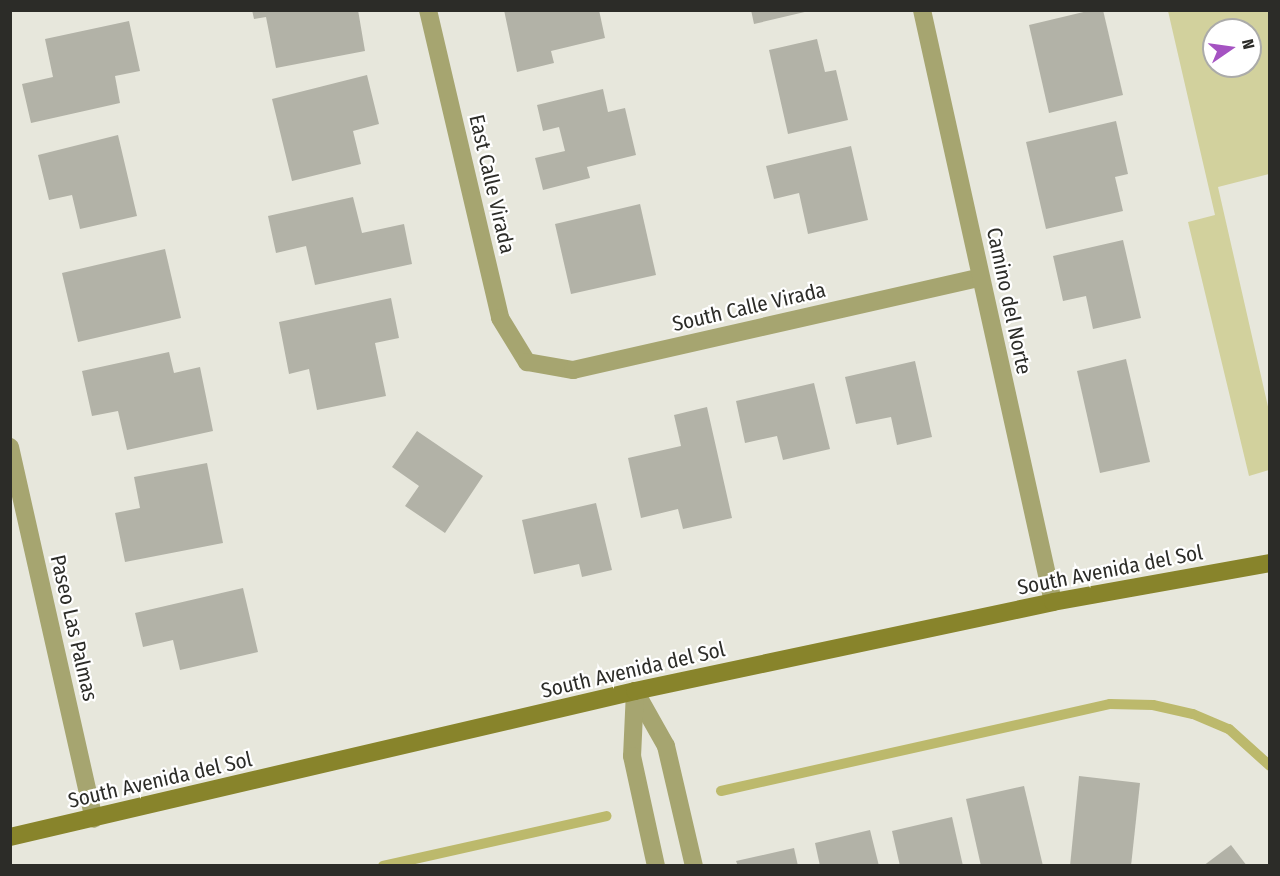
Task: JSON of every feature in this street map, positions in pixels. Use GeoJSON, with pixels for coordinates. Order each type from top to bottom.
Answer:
{"type":"FeatureCollection","features":[{"type":"Feature","properties":{"kind":"street","name":"East Calle Virada"},"geometry":{"type":"LineString","coordinates":[[428,10],[500,318],[527,362]]}},
{"type":"Feature","properties":{"kind":"street","name":"Camino del Norte"},"geometry":{"type":"LineString","coordinates":[[922,10],[1053,602]]}},
{"type":"Feature","properties":{"kind":"street","name":"South Calle Virada"},"geometry":{"type":"LineString","coordinates":[[527,362],[573,370],[981,277]]}},
{"type":"Feature","properties":{"kind":"street","name":"Paseo Las Palmas"},"geometry":{"type":"LineString","coordinates":[[10,447],[94,819]]}},
{"type":"Feature","properties":{"kind":"street","name":"South Avenida del Sol"},"geometry":{"type":"LineString","coordinates":[[10,837],[636,691],[1053,602],[1269,563]]}},
{"type":"Feature","properties":{"kind":"street"},"geometry":{"type":"LineString","coordinates":[[636,691],[632,756],[656,866]]}},
{"type":"Feature","properties":{"kind":"street"},"geometry":{"type":"LineString","coordinates":[[636,691],[666,746],[694,866]]}},
{"type":"Feature","properties":{"kind":"shaded area"},"geometry":{"type":"Polygon","coordinates":[[[1168,11],[1269,11],[1269,174],[1218,187],[1269,411],[1269,470],[1249,476],[1188,222],[1215,215],[1168,11]]]}},
{"type":"Feature","properties":{"kind":"building"},"geometry":{"type":"Polygon","coordinates":[[[252,10],[358,10],[365,51],[276,68],[266,17],[254,19],[252,10]]]}},
{"type":"Feature","properties":{"kind":"building"},"geometry":{"type":"Polygon","coordinates":[[[504,10],[599,10],[605,38],[551,51],[554,63],[517,72],[504,10]]]}},
{"type":"Feature","properties":{"kind":"building"},"geometry":{"type":"Polygon","coordinates":[[[751,10],[809,10],[809,11],[754,24],[751,10]]]}},
{"type":"Feature","properties":{"kind":"building"},"geometry":{"type":"Polygon","coordinates":[[[1092,10],[1103,10],[1123,95],[1049,113],[1029,25],[1092,10]]]}},
{"type":"Feature","properties":{"kind":"building"},"geometry":{"type":"Polygon","coordinates":[[[129,21],[140,71],[115,76],[120,103],[31,123],[22,84],[53,77],[45,39],[129,21]]]}},
{"type":"Feature","properties":{"kind":"building"},"geometry":{"type":"Polygon","coordinates":[[[817,39],[825,72],[836,70],[848,120],[788,134],[769,50],[817,39]]]}},
{"type":"Feature","properties":{"kind":"building"},"geometry":{"type":"Polygon","coordinates":[[[367,75],[379,124],[353,131],[361,164],[292,181],[272,99],[367,75]]]}},
{"type":"Feature","properties":{"kind":"building"},"geometry":{"type":"Polygon","coordinates":[[[603,89],[608,112],[625,108],[636,155],[587,167],[590,178],[543,190],[535,158],[565,151],[559,127],[543,131],[537,105],[603,89]]]}},
{"type":"Feature","properties":{"kind":"building"},"geometry":{"type":"Polygon","coordinates":[[[1116,121],[1128,174],[1115,177],[1123,211],[1046,229],[1026,142],[1116,121]]]}},
{"type":"Feature","properties":{"kind":"building"},"geometry":{"type":"Polygon","coordinates":[[[118,135],[137,216],[80,229],[72,195],[49,200],[38,155],[118,135]]]}},
{"type":"Feature","properties":{"kind":"building"},"geometry":{"type":"Polygon","coordinates":[[[851,146],[868,220],[808,234],[799,193],[774,199],[766,166],[851,146]]]}},
{"type":"Feature","properties":{"kind":"building"},"geometry":{"type":"Polygon","coordinates":[[[353,197],[362,233],[404,224],[412,264],[315,285],[306,246],[276,253],[268,216],[353,197]]]}},
{"type":"Feature","properties":{"kind":"building"},"geometry":{"type":"Polygon","coordinates":[[[640,204],[656,275],[571,294],[555,224],[640,204]]]}},
{"type":"Feature","properties":{"kind":"building"},"geometry":{"type":"Polygon","coordinates":[[[1123,240],[1141,318],[1093,329],[1086,296],[1063,301],[1053,256],[1123,240]]]}},
{"type":"Feature","properties":{"kind":"building"},"geometry":{"type":"Polygon","coordinates":[[[165,249],[181,318],[78,342],[62,273],[165,249]]]}},
{"type":"Feature","properties":{"kind":"building"},"geometry":{"type":"Polygon","coordinates":[[[391,298],[399,338],[375,343],[386,396],[317,410],[309,369],[289,374],[279,322],[391,298]]]}},
{"type":"Feature","properties":{"kind":"building"},"geometry":{"type":"Polygon","coordinates":[[[169,352],[174,373],[200,367],[213,431],[127,450],[118,411],[92,416],[82,371],[169,352]]]}},
{"type":"Feature","properties":{"kind":"building"},"geometry":{"type":"Polygon","coordinates":[[[1126,359],[1150,462],[1100,473],[1077,371],[1126,359]]]}},
{"type":"Feature","properties":{"kind":"building"},"geometry":{"type":"Polygon","coordinates":[[[915,361],[932,437],[897,445],[891,417],[856,424],[845,377],[915,361]]]}},
{"type":"Feature","properties":{"kind":"building"},"geometry":{"type":"Polygon","coordinates":[[[814,383],[830,449],[783,460],[777,436],[745,443],[736,401],[814,383]]]}},
{"type":"Feature","properties":{"kind":"building"},"geometry":{"type":"Polygon","coordinates":[[[707,407],[732,518],[683,529],[678,509],[641,518],[628,458],[681,446],[674,415],[707,407]]]}},
{"type":"Feature","properties":{"kind":"building"},"geometry":{"type":"Polygon","coordinates":[[[417,431],[483,476],[445,533],[405,506],[419,486],[392,467],[417,431]]]}},
{"type":"Feature","properties":{"kind":"building"},"geometry":{"type":"Polygon","coordinates":[[[207,463],[223,543],[125,562],[115,513],[140,508],[134,477],[207,463]]]}},
{"type":"Feature","properties":{"kind":"building"},"geometry":{"type":"Polygon","coordinates":[[[596,503],[612,570],[582,577],[579,564],[534,574],[522,520],[596,503]]]}},
{"type":"Feature","properties":{"kind":"building"},"geometry":{"type":"Polygon","coordinates":[[[243,588],[258,652],[180,670],[173,640],[143,647],[135,613],[243,588]]]}},
{"type":"Feature","properties":{"kind":"building"},"geometry":{"type":"Polygon","coordinates":[[[1079,776],[1140,783],[1131,866],[1070,866],[1079,776]]]}},
{"type":"Feature","properties":{"kind":"building"},"geometry":{"type":"Polygon","coordinates":[[[1024,786],[1043,866],[981,866],[966,799],[1024,786]]]}},
{"type":"Feature","properties":{"kind":"building"},"geometry":{"type":"Polygon","coordinates":[[[952,817],[963,866],[900,866],[892,831],[952,817]]]}},
{"type":"Feature","properties":{"kind":"building"},"geometry":{"type":"Polygon","coordinates":[[[870,830],[879,866],[820,866],[815,843],[870,830]]]}},
{"type":"Feature","properties":{"kind":"building"},"geometry":{"type":"Polygon","coordinates":[[[1231,845],[1247,866],[1203,866],[1231,845]]]}},
{"type":"Feature","properties":{"kind":"building"},"geometry":{"type":"Polygon","coordinates":[[[794,848],[798,866],[738,866],[736,861],[794,848]]]}},
{"type":"Feature","properties":{"kind":"waterway"},"geometry":{"type":"LineString","coordinates":[[721,791],[1110,704],[1153,705],[1193,714],[1229,729],[1270,766]]}},
{"type":"Feature","properties":{"kind":"waterway"},"geometry":{"type":"LineString","coordinates":[[383,866],[606,816]]}}]}
